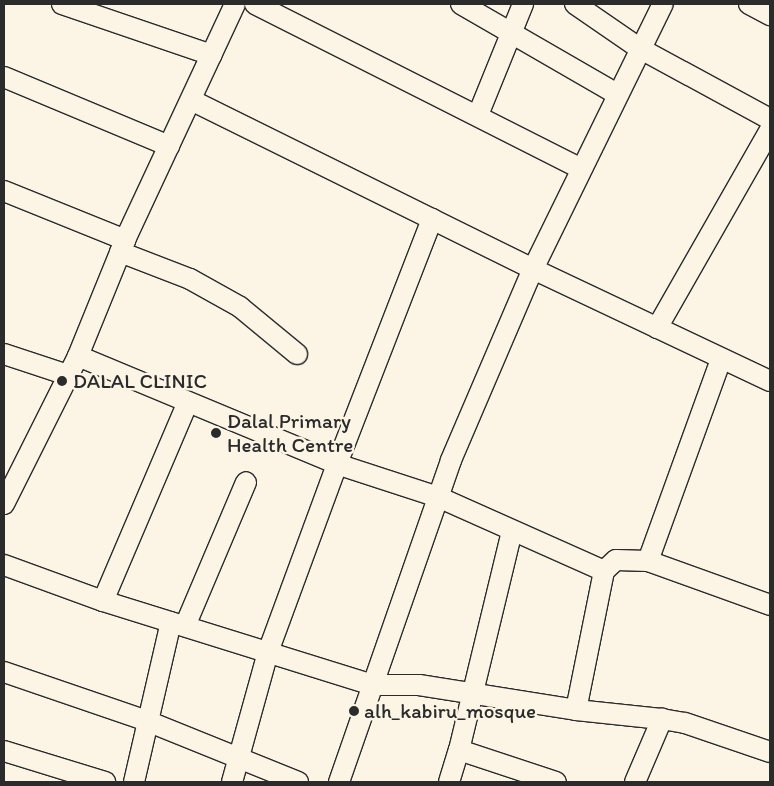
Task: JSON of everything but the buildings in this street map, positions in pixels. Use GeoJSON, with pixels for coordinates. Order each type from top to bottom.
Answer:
{"type":"FeatureCollection","features":[{"type":"Feature","properties":{"kind":"street"},"geometry":{"type":"LineString","coordinates":[[62,4],[212,55]]}},
{"type":"Feature","properties":{"kind":"street"},"geometry":{"type":"LineString","coordinates":[[4,504],[13,466],[78,356],[122,246],[235,4]]}},
{"type":"Feature","properties":{"kind":"street"},"geometry":{"type":"LineString","coordinates":[[255,4],[478,115],[581,169]]}},
{"type":"Feature","properties":{"kind":"street"},"geometry":{"type":"LineString","coordinates":[[461,4],[617,94]]}},
{"type":"Feature","properties":{"kind":"street"},"geometry":{"type":"LineString","coordinates":[[478,115],[523,4]]}},
{"type":"Feature","properties":{"kind":"street"},"geometry":{"type":"LineString","coordinates":[[575,4],[639,48],[770,119]]}},
{"type":"Feature","properties":{"kind":"street"},"geometry":{"type":"LineString","coordinates":[[339,782],[438,497],[533,269],[639,48],[663,4]]}},
{"type":"Feature","properties":{"kind":"street"},"geometry":{"type":"LineString","coordinates":[[749,4],[770,15]]}},
{"type":"Feature","properties":{"kind":"street"},"geometry":{"type":"LineString","coordinates":[[4,77],[169,146]]}},
{"type":"Feature","properties":{"kind":"street"},"geometry":{"type":"LineString","coordinates":[[191,100],[432,220],[770,381]]}},
{"type":"Feature","properties":{"kind":"street"},"geometry":{"type":"LineString","coordinates":[[657,328],[770,130]]}},
{"type":"Feature","properties":{"kind":"street"},"geometry":{"type":"LineString","coordinates":[[4,190],[190,279],[240,307],[297,354]]}},
{"type":"Feature","properties":{"kind":"street"},"geometry":{"type":"LineString","coordinates":[[232,782],[268,652],[337,464],[432,220]]}},
{"type":"Feature","properties":{"kind":"street"},"geometry":{"type":"LineString","coordinates":[[4,354],[68,375]]}},
{"type":"Feature","properties":{"kind":"street"},"geometry":{"type":"LineString","coordinates":[[78,356],[337,464],[438,497],[604,571]]}},
{"type":"Feature","properties":{"kind":"street"},"geometry":{"type":"LineString","coordinates":[[648,560],[721,359]]}},
{"type":"Feature","properties":{"kind":"street"},"geometry":{"type":"LineString","coordinates":[[103,601],[188,402]]}},
{"type":"Feature","properties":{"kind":"street"},"geometry":{"type":"LineString","coordinates":[[134,782],[147,721],[178,624],[246,482]]}},
{"type":"Feature","properties":{"kind":"street"},"geometry":{"type":"LineString","coordinates":[[449,782],[473,696],[512,531]]}},
{"type":"Feature","properties":{"kind":"street"},"geometry":{"type":"LineString","coordinates":[[576,710],[604,571],[616,560],[648,560],[768,599]]}},
{"type":"Feature","properties":{"kind":"street"},"geometry":{"type":"LineString","coordinates":[[4,564],[103,601],[372,684],[419,685],[473,696],[662,719],[685,723],[770,752]]}},
{"type":"Feature","properties":{"kind":"street"},"geometry":{"type":"LineString","coordinates":[[4,672],[147,721],[298,782]]}},
{"type":"Feature","properties":{"kind":"street"},"geometry":{"type":"LineString","coordinates":[[635,782],[662,719]]}},
{"type":"Feature","properties":{"kind":"street"},"geometry":{"type":"LineString","coordinates":[[459,750],[556,782]]}},
{"type":"Feature","properties":{"kind":"street"},"geometry":{"type":"LineString","coordinates":[[4,751],[67,776],[106,782]]}},
{"type":"Feature","properties":{"kind":"place","name":"DALAL CLINIC"},"geometry":{"type":"Point","coordinates":[62,381]}},
{"type":"Feature","properties":{"kind":"place","name":"Dalal Primary Health Centre"},"geometry":{"type":"Point","coordinates":[216,433]}},
{"type":"Feature","properties":{"kind":"place","name":"alh_kabiru_mosque"},"geometry":{"type":"Point","coordinates":[354,711]}}]}
